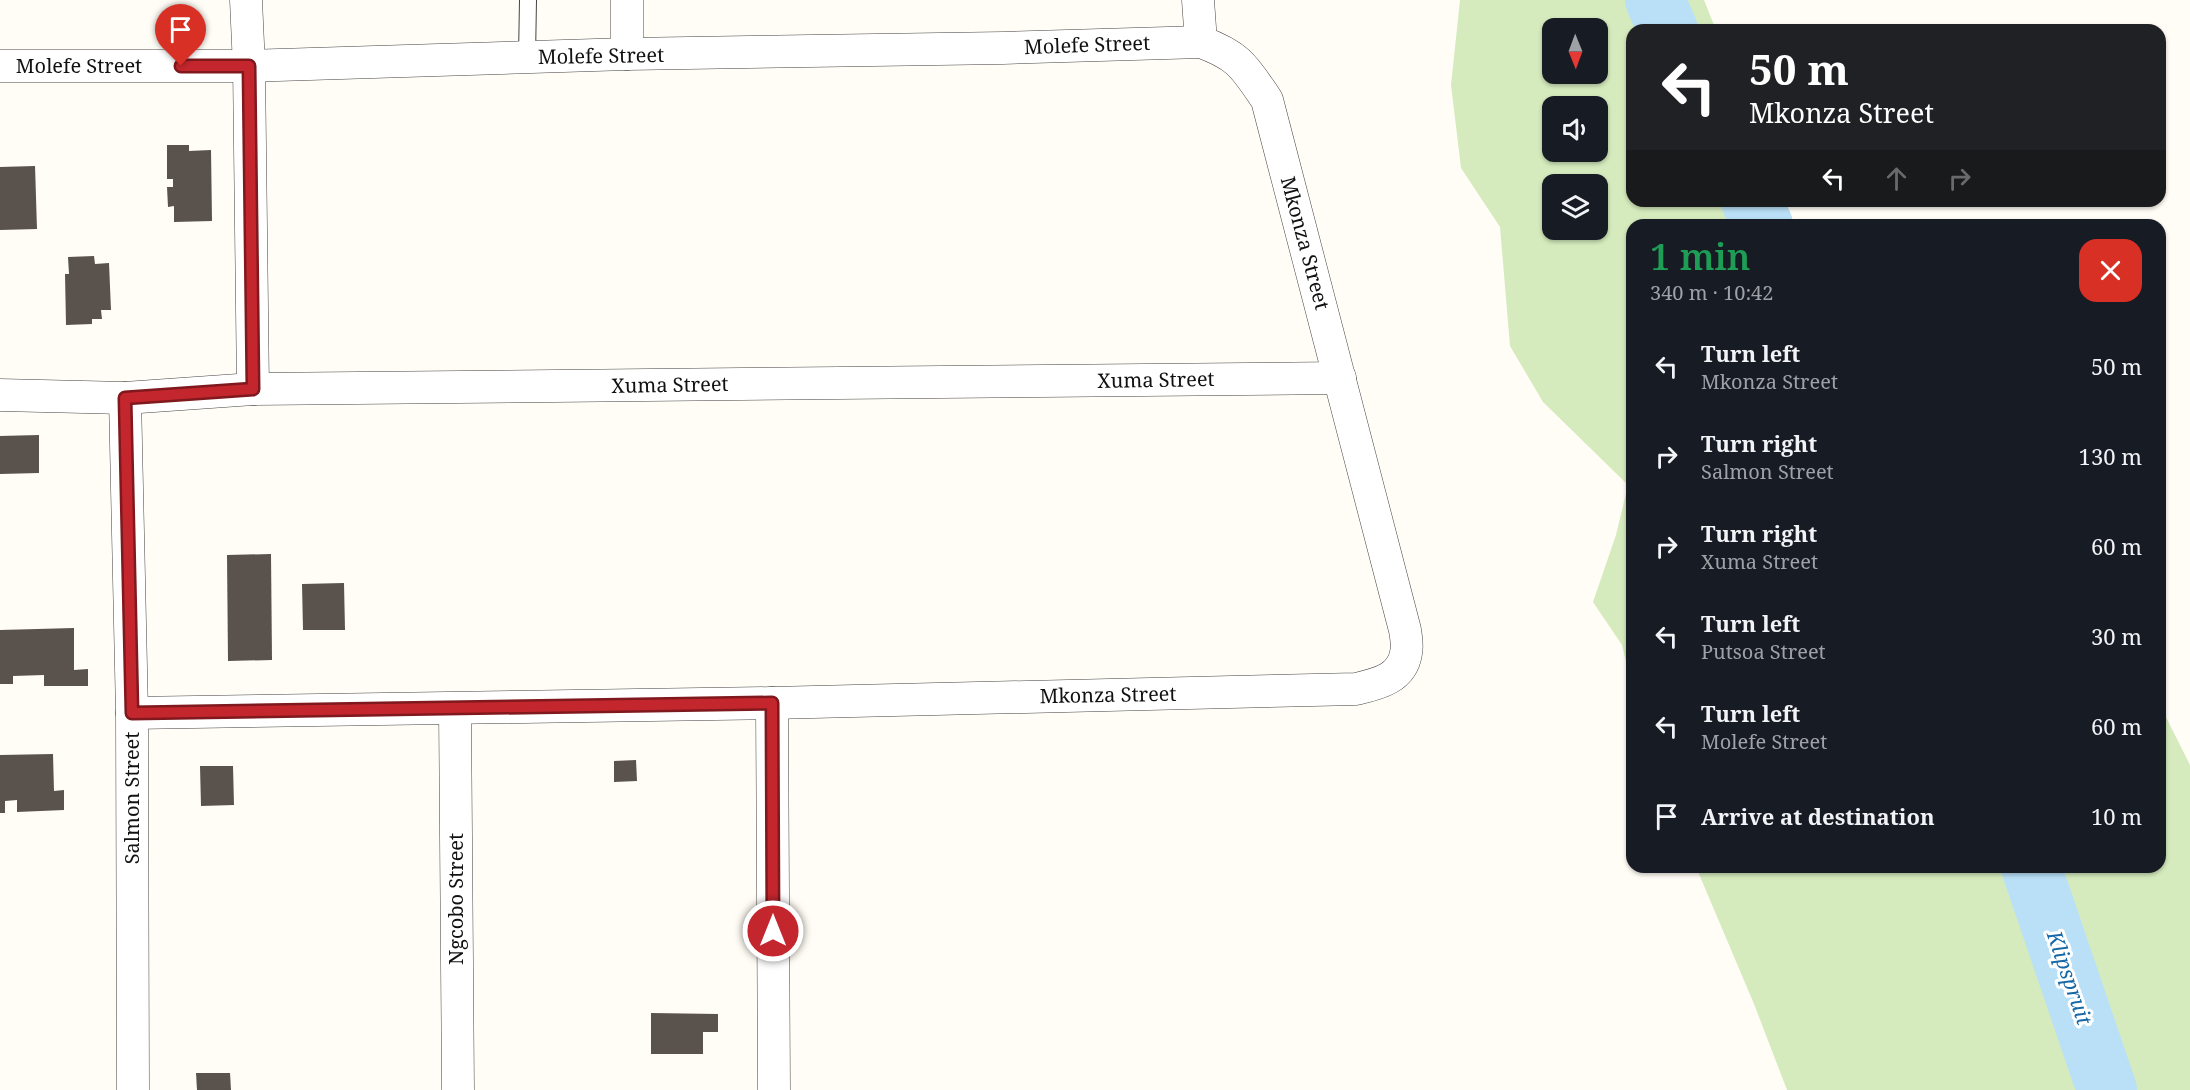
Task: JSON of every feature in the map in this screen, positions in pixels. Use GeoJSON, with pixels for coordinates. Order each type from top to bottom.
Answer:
{"type":"FeatureCollection","features":[{"type":"Feature","properties":{"kind":"street"},"geometry":{"type":"LineString","coordinates":[[246,0],[249,66],[253,389]]}},
{"type":"Feature","properties":{"kind":"street"},"geometry":{"type":"LineString","coordinates":[[627,0],[627,54]]}},
{"type":"Feature","properties":{"kind":"street"},"geometry":{"type":"LineString","coordinates":[[1198,0],[1201,42]]}},
{"type":"Feature","properties":{"kind":"street","name":"Molefe Street"},"geometry":{"type":"LineString","coordinates":[[0,66],[249,66],[627,54],[992,49],[1201,42]]}},
{"type":"Feature","properties":{"kind":"street","name":"Mkonza Street"},"geometry":{"type":"LineString","coordinates":[[132,713],[772,703],[1356,688],[1383,682],[1401,669],[1407,652],[1405,630],[1267,100],[1240,62],[1220,49],[1201,42]]}},
{"type":"Feature","properties":{"kind":"street","name":"Xuma Street"},"geometry":{"type":"LineString","coordinates":[[0,395],[125,398],[253,389],[1340,378]]}},
{"type":"Feature","properties":{"kind":"street","name":"Salmon Street"},"geometry":{"type":"LineString","coordinates":[[125,398],[132,713],[133,1090]]}},
{"type":"Feature","properties":{"kind":"street"},"geometry":{"type":"LineString","coordinates":[[772,703],[774,1090]]}},
{"type":"Feature","properties":{"kind":"street","name":"Ngcobo Street"},"geometry":{"type":"LineString","coordinates":[[455,709],[458,1090]]}},
{"type":"Feature","properties":{"kind":"lane"},"geometry":{"type":"LineString","coordinates":[[527,57],[528,0]]}},
{"type":"Feature","properties":{"kind":"green space"},"geometry":{"type":"Polygon","coordinates":[[[1460,0],[1704,0],[1714,24],[1626,24],[1626,207],[1775,207],[1784,219],[1626,219],[1626,483],[1543,402],[1510,346],[1500,227],[1461,168],[1451,85],[1460,0]]]}},
{"type":"Feature","properties":{"kind":"green space"},"geometry":{"type":"Polygon","coordinates":[[[1626,493],[1626,661],[1622,645],[1593,602],[1616,535],[1626,493]]]}},
{"type":"Feature","properties":{"kind":"green space"},"geometry":{"type":"Polygon","coordinates":[[[2166,717],[2190,765],[2190,1090],[1787,1090],[1754,1004],[1699,873],[2166,873],[2166,717]]]}},
{"type":"Feature","properties":{"kind":"building"},"geometry":{"type":"Polygon","coordinates":[[[167,145],[189,145],[189,151],[211,150],[212,221],[174,222],[174,206],[168,207],[167,187],[173,187],[173,179],[167,179],[167,145]]]}},
{"type":"Feature","properties":{"kind":"building"},"geometry":{"type":"Polygon","coordinates":[[[35,166],[37,229],[0,230],[0,167],[35,166]]]}},
{"type":"Feature","properties":{"kind":"building"},"geometry":{"type":"Polygon","coordinates":[[[94,256],[95,264],[109,263],[111,310],[101,310],[102,319],[92,319],[92,324],[66,325],[65,274],[69,274],[68,257],[94,256]]]}},
{"type":"Feature","properties":{"kind":"building"},"geometry":{"type":"Polygon","coordinates":[[[39,435],[39,473],[0,474],[0,436],[39,435]]]}},
{"type":"Feature","properties":{"kind":"building"},"geometry":{"type":"Polygon","coordinates":[[[271,554],[272,660],[228,661],[227,555],[271,554]]]}},
{"type":"Feature","properties":{"kind":"building"},"geometry":{"type":"Polygon","coordinates":[[[344,583],[345,630],[303,630],[302,584],[344,583]]]}},
{"type":"Feature","properties":{"kind":"building"},"geometry":{"type":"Polygon","coordinates":[[[74,628],[74,670],[88,669],[88,686],[44,686],[44,675],[13,676],[13,684],[0,684],[0,630],[74,628]]]}},
{"type":"Feature","properties":{"kind":"building"},"geometry":{"type":"Polygon","coordinates":[[[53,754],[54,791],[64,790],[64,810],[17,812],[17,800],[5,801],[5,813],[0,813],[0,755],[53,754]]]}},
{"type":"Feature","properties":{"kind":"building"},"geometry":{"type":"Polygon","coordinates":[[[636,760],[637,781],[614,782],[614,761],[636,760]]]}},
{"type":"Feature","properties":{"kind":"building"},"geometry":{"type":"Polygon","coordinates":[[[200,766],[233,766],[234,805],[201,806],[200,766]]]}},
{"type":"Feature","properties":{"kind":"building"},"geometry":{"type":"Polygon","coordinates":[[[651,1013],[718,1014],[718,1032],[703,1032],[703,1054],[651,1054],[651,1013]]]}},
{"type":"Feature","properties":{"kind":"building"},"geometry":{"type":"Polygon","coordinates":[[[196,1073],[230,1073],[231,1090],[197,1090],[196,1073]]]}},
{"type":"Feature","properties":{"kind":"waterway","name":"Klipspruit"},"geometry":{"type":"LineString","coordinates":[[1655,0],[1665,24]]}},
{"type":"Feature","properties":{"kind":"waterway","name":"Klipspruit"},"geometry":{"type":"LineString","coordinates":[[1754,207],[1760,219]]}},
{"type":"Feature","properties":{"kind":"waterway","name":"Klipspruit"},"geometry":{"type":"LineString","coordinates":[[2033,873],[2107,1090]]}},
{"type":"Feature","properties":{"kind":"route"},"geometry":{"type":"LineString","coordinates":[[181,66],[249,66],[253,389],[125,398],[132,713],[772,703],[773,931]]}}]}
